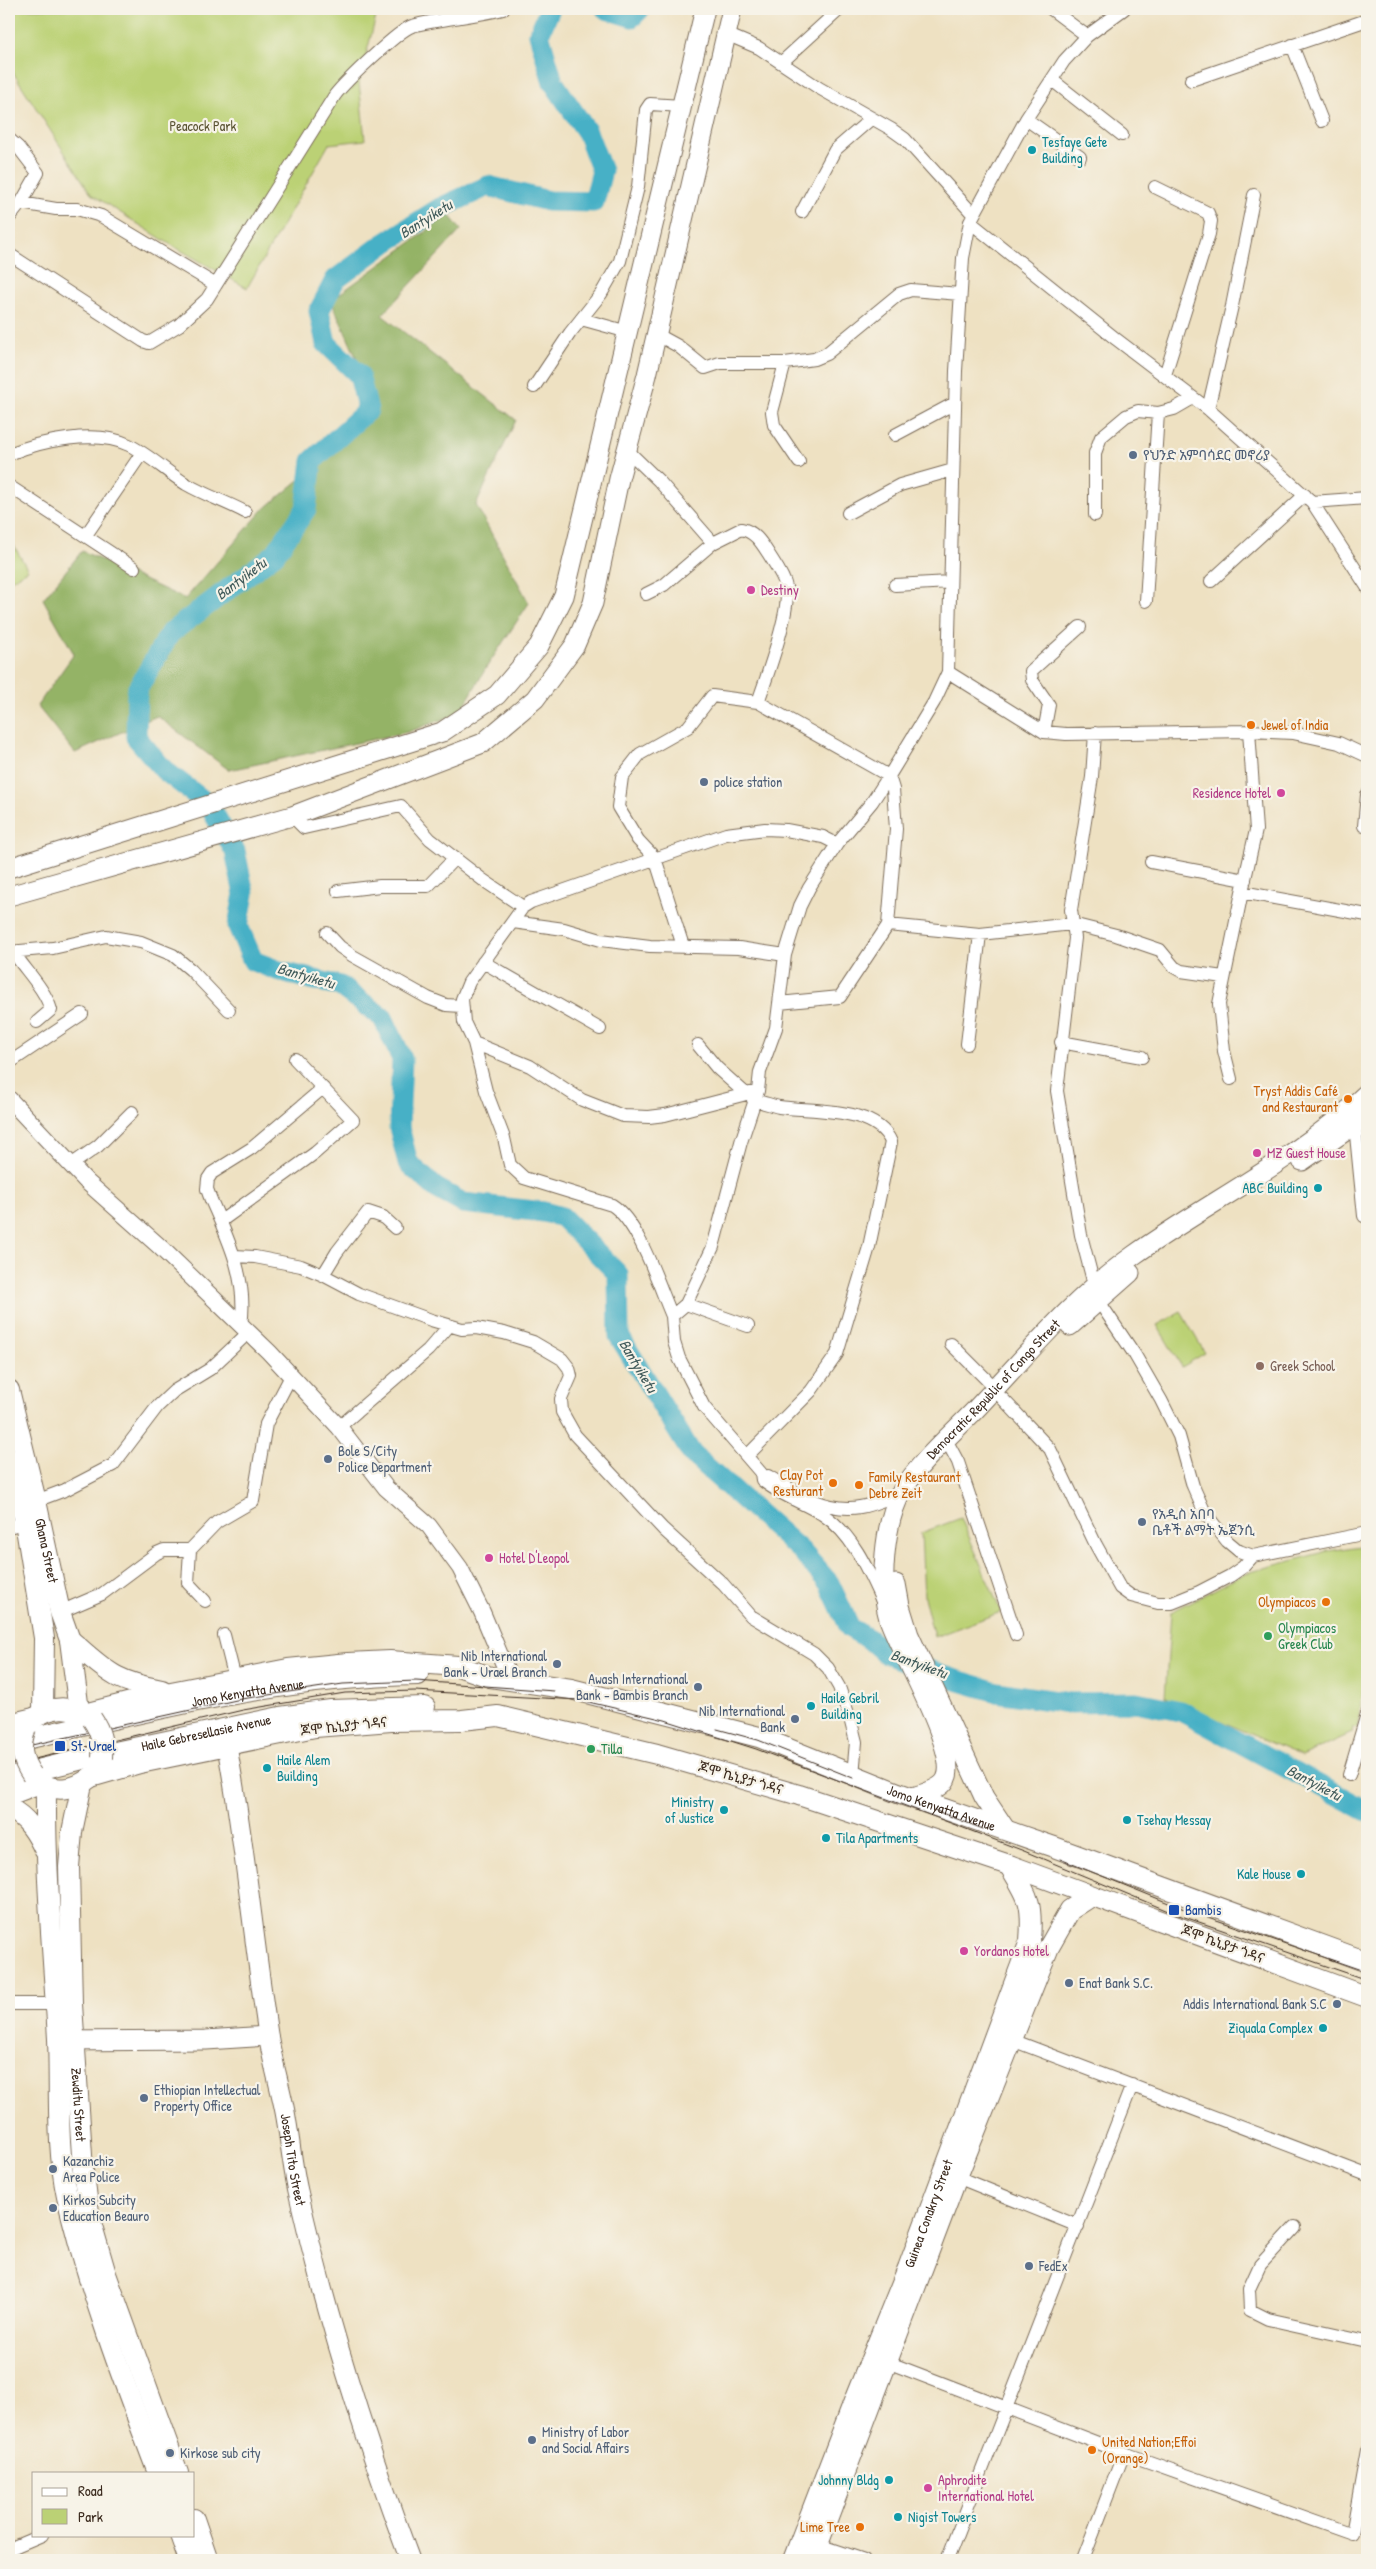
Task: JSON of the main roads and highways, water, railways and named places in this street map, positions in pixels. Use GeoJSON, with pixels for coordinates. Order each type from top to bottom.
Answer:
{"type":"FeatureCollection","features":[{"type":"Feature","properties":{"kind":"main road"},"geometry":{"type":"LineString","coordinates":[[9,868],[442,732],[497,695],[539,646],[564,596],[706,9]]}},
{"type":"Feature","properties":{"kind":"main road"},"geometry":{"type":"LineString","coordinates":[[10,895],[292,816],[483,743],[535,699],[575,645],[593,603],[627,450],[732,9]]}},
{"type":"Feature","properties":{"kind":"main road"},"geometry":{"type":"LineString","coordinates":[[110,836],[168,850]]}},
{"type":"Feature","properties":{"kind":"main road"},"geometry":{"type":"LineString","coordinates":[[10,895],[36,860]]}},
{"type":"Feature","properties":{"kind":"main road","name":"Democratic Republic of Congo Street"},"geometry":{"type":"LineString","coordinates":[[1006,1830],[984,1797],[937,1710],[896,1619],[885,1577],[886,1554],[894,1512],[901,1493],[922,1465],[998,1393],[1096,1293],[1157,1240],[1356,1118],[1367,1093]]}},
{"type":"Feature","properties":{"kind":"main road","name":"Ghana Street"},"geometry":{"type":"LineString","coordinates":[[9,1390],[60,1612],[70,1640],[85,1715]]}},
{"type":"Feature","properties":{"kind":"main road","name":"Democratic Republic of Congo Street"},"geometry":{"type":"LineString","coordinates":[[896,1619],[900,1606],[895,1569],[899,1535],[913,1496],[926,1474],[998,1393]]}},
{"type":"Feature","properties":{"kind":"main road","name":"Ghana Street"},"geometry":{"type":"LineString","coordinates":[[9,1460],[17,1524],[44,1638],[28,1721]]}},
{"type":"Feature","properties":{"kind":"main road"},"geometry":{"type":"LineString","coordinates":[[70,1640],[114,1677],[136,1686],[171,1692]]}},
{"type":"Feature","properties":{"kind":"main road"},"geometry":{"type":"LineString","coordinates":[[85,1715],[171,1692],[235,1679],[348,1662],[390,1661],[458,1666],[500,1678]]}},
{"type":"Feature","properties":{"kind":"main road","name":"Jomo Kenyatta Avenue"},"geometry":{"type":"LineString","coordinates":[[9,1743],[155,1710],[326,1680],[386,1676],[500,1678],[580,1692],[759,1738],[852,1775],[1367,1962]]}},
{"type":"Feature","properties":{"kind":"main road","name":"Haile Gebresellasie Avenue"},"geometry":{"type":"LineString","coordinates":[[9,1777],[87,1758],[271,1719],[331,1710],[432,1706],[460,1708],[498,1716]]}},
{"type":"Feature","properties":{"kind":"main road"},"geometry":{"type":"LineString","coordinates":[[55,1708],[67,1708],[85,1715],[100,1729],[103,1744],[102,1758],[86,1781],[64,1789],[39,1781],[24,1764],[21,1752],[28,1721],[55,1708]]}},
{"type":"Feature","properties":{"kind":"main road","name":"Democratic Republic of Congo Street"},"geometry":{"type":"LineString","coordinates":[[913,1797],[941,1786],[947,1779],[949,1770],[937,1710]]}},
{"type":"Feature","properties":{"kind":"main road","name":"ጆሞ ኬኒያታ ጎዳና"},"geometry":{"type":"LineString","coordinates":[[86,1781],[140,1763],[227,1747],[315,1727],[391,1721],[462,1720],[498,1716],[583,1735],[766,1785],[1008,1865],[1090,1897],[1367,1997]]}},
{"type":"Feature","properties":{"kind":"main road","name":"Joseph Tito Street"},"geometry":{"type":"LineString","coordinates":[[227,1747],[239,1812],[268,2036],[285,2110],[297,2188],[316,2265],[380,2482],[410,2560]]}},
{"type":"Feature","properties":{"kind":"main road"},"geometry":{"type":"LineString","coordinates":[[9,1795],[39,1781]]}},
{"type":"Feature","properties":{"kind":"main road","name":"Zewditu Street"},"geometry":{"type":"LineString","coordinates":[[39,1781],[64,2004],[66,2041],[90,2219],[125,2331],[178,2472]]}},
{"type":"Feature","properties":{"kind":"main road","name":"Zewditu Street"},"geometry":{"type":"LineString","coordinates":[[64,2004],[70,1844],[86,1781]]}},
{"type":"Feature","properties":{"kind":"main road"},"geometry":{"type":"LineString","coordinates":[[9,1808],[21,1814],[37,1834],[46,1853]]}},
{"type":"Feature","properties":{"kind":"main road","name":"Guinea Conakry Street"},"geometry":{"type":"LineString","coordinates":[[809,2553],[908,2268],[988,2082],[1012,2040],[1039,1944],[1028,1896],[1008,1865]]}},
{"type":"Feature","properties":{"kind":"main road","name":"Guinea Conakry Street"},"geometry":{"type":"LineString","coordinates":[[864,2399],[887,2362],[957,2177],[988,2082],[1039,1944],[1070,1910],[1090,1897]]}},
{"type":"Feature","properties":{"kind":"main road"},"geometry":{"type":"LineString","coordinates":[[66,2041],[206,2040],[268,2036]]}},
{"type":"Feature","properties":{"kind":"main road","name":"Zewditu Street"},"geometry":{"type":"LineString","coordinates":[[66,2041],[60,2120],[67,2196],[90,2279],[124,2382],[158,2472]]}},
{"type":"Feature","properties":{"kind":"main road"},"geometry":{"type":"LineString","coordinates":[[195,2522],[208,2560]]}},
{"type":"Feature","properties":{"kind":"main road"},"geometry":{"type":"LineString","coordinates":[[180,2536],[189,2560]]}},
{"type":"Feature","properties":{"kind":"waterway","name":"Bantyiketu"},"geometry":{"type":"LineString","coordinates":[[550,9],[539,34],[553,82],[587,132],[602,171],[594,202],[548,201],[488,186],[440,208],[385,243],[335,280],[319,311],[326,343],[359,375],[368,410],[312,461],[306,509],[275,554],[170,633],[137,690],[136,737],[164,770],[209,805],[235,851],[244,894],[238,926],[253,961],[282,972],[340,986],[383,1018],[402,1059],[399,1127],[408,1163],[436,1188],[463,1203],[544,1212],[562,1217],[618,1274],[619,1336],[692,1454],[800,1550],[829,1583],[850,1628],[869,1639],[886,1654],[956,1680],[997,1692],[1069,1703],[1136,1702],[1181,1711],[1367,1811]]}},
{"type":"Feature","properties":{"kind":"waterway","name":"Bantyiketu"},"geometry":{"type":"LineString","coordinates":[[606,9],[632,17],[640,9]]}},
{"type":"Feature","properties":{"kind":"tram line"},"geometry":{"type":"LineString","coordinates":[[9,1750],[241,1699],[343,1684],[416,1681],[554,1691]]}},
{"type":"Feature","properties":{"kind":"tram line"},"geometry":{"type":"LineString","coordinates":[[9,1765],[243,1710],[345,1693],[415,1691],[580,1700],[665,1720],[756,1749],[1024,1851],[1173,1913],[1367,1980]]}},
{"type":"Feature","properties":{"kind":"tram line"},"geometry":{"type":"LineString","coordinates":[[717,1729],[758,1740],[853,1778]]}},
{"type":"Feature","properties":{"kind":"tram line"},"geometry":{"type":"LineString","coordinates":[[934,1810],[983,1829]]}},
{"type":"Feature","properties":{"kind":"tram line"},"geometry":{"type":"LineString","coordinates":[[1060,1859],[1176,1906],[1367,1972]]}},
{"type":"Feature","properties":{"kind":"place","name":"Tesfaye Gete Building"},"geometry":{"type":"Point","coordinates":[1032,150]}},
{"type":"Feature","properties":{"kind":"place","name":"የህንድ አምባሳደር መኖሪያ"},"geometry":{"type":"Point","coordinates":[1133,455]}},
{"type":"Feature","properties":{"kind":"place","name":"Destiny"},"geometry":{"type":"Point","coordinates":[751,590]}},
{"type":"Feature","properties":{"kind":"place","name":"Jewel of India"},"geometry":{"type":"Point","coordinates":[1251,725]}},
{"type":"Feature","properties":{"kind":"place","name":"police station"},"geometry":{"type":"Point","coordinates":[704,782]}},
{"type":"Feature","properties":{"kind":"place","name":"Residence Hotel"},"geometry":{"type":"Point","coordinates":[1281,793]}},
{"type":"Feature","properties":{"kind":"place","name":"Tryst Addis Café and Restaurant"},"geometry":{"type":"Point","coordinates":[1348,1099]}},
{"type":"Feature","properties":{"kind":"place","name":"MZ Guest House"},"geometry":{"type":"Point","coordinates":[1257,1153]}},
{"type":"Feature","properties":{"kind":"place","name":"ABC Building"},"geometry":{"type":"Point","coordinates":[1318,1188]}},
{"type":"Feature","properties":{"kind":"place","name":"Greek School"},"geometry":{"type":"Point","coordinates":[1260,1366]}},
{"type":"Feature","properties":{"kind":"place","name":"Bole S/City Police Department"},"geometry":{"type":"Point","coordinates":[328,1459]}},
{"type":"Feature","properties":{"kind":"place","name":"Clay Pot Resturant"},"geometry":{"type":"Point","coordinates":[833,1483]}},
{"type":"Feature","properties":{"kind":"place","name":"Family Restaurant Debre Zeit"},"geometry":{"type":"Point","coordinates":[859,1485]}},
{"type":"Feature","properties":{"kind":"place","name":"የአዲስ አበባ ቤቶች ልማት ኤጀንሲ"},"geometry":{"type":"Point","coordinates":[1142,1522]}},
{"type":"Feature","properties":{"kind":"place","name":"Hotel D'Leopol"},"geometry":{"type":"Point","coordinates":[489,1558]}},
{"type":"Feature","properties":{"kind":"place","name":"Olympiacos"},"geometry":{"type":"Point","coordinates":[1326,1602]}},
{"type":"Feature","properties":{"kind":"place","name":"Olympiacos Greek Club"},"geometry":{"type":"Point","coordinates":[1268,1636]}},
{"type":"Feature","properties":{"kind":"place","name":"Nib International Bank - Urael Branch"},"geometry":{"type":"Point","coordinates":[557,1664]}},
{"type":"Feature","properties":{"kind":"place","name":"Awash International Bank - Bambis Branch"},"geometry":{"type":"Point","coordinates":[698,1687]}},
{"type":"Feature","properties":{"kind":"place","name":"Haile Gebril Building"},"geometry":{"type":"Point","coordinates":[811,1706]}},
{"type":"Feature","properties":{"kind":"place","name":"Nib International Bank"},"geometry":{"type":"Point","coordinates":[795,1719]}},
{"type":"Feature","properties":{"kind":"place","name":"St. Urael"},"geometry":{"type":"Point","coordinates":[60,1746]}},
{"type":"Feature","properties":{"kind":"place","name":"Tilla"},"geometry":{"type":"Point","coordinates":[591,1749]}},
{"type":"Feature","properties":{"kind":"place","name":"Haile Alem Building"},"geometry":{"type":"Point","coordinates":[267,1768]}},
{"type":"Feature","properties":{"kind":"place","name":"Ministry of Justice"},"geometry":{"type":"Point","coordinates":[724,1810]}},
{"type":"Feature","properties":{"kind":"place","name":"Tsehay Messay"},"geometry":{"type":"Point","coordinates":[1127,1820]}},
{"type":"Feature","properties":{"kind":"place","name":"Tila Apartments"},"geometry":{"type":"Point","coordinates":[826,1838]}},
{"type":"Feature","properties":{"kind":"place","name":"Kale House"},"geometry":{"type":"Point","coordinates":[1301,1874]}},
{"type":"Feature","properties":{"kind":"place","name":"Bambis"},"geometry":{"type":"Point","coordinates":[1174,1910]}},
{"type":"Feature","properties":{"kind":"place","name":"Yordanos Hotel"},"geometry":{"type":"Point","coordinates":[964,1951]}},
{"type":"Feature","properties":{"kind":"place","name":"Enat Bank S.C."},"geometry":{"type":"Point","coordinates":[1069,1983]}},
{"type":"Feature","properties":{"kind":"place","name":"Addis International Bank S.C"},"geometry":{"type":"Point","coordinates":[1337,2004]}},
{"type":"Feature","properties":{"kind":"place","name":"Ziquala Complex"},"geometry":{"type":"Point","coordinates":[1323,2028]}},
{"type":"Feature","properties":{"kind":"place","name":"Ethiopian Intellectual Property Office"},"geometry":{"type":"Point","coordinates":[144,2098]}},
{"type":"Feature","properties":{"kind":"place","name":"Kazanchiz Area Police"},"geometry":{"type":"Point","coordinates":[53,2169]}},
{"type":"Feature","properties":{"kind":"place","name":"Kirkos Subcity Education Beauro"},"geometry":{"type":"Point","coordinates":[53,2208]}},
{"type":"Feature","properties":{"kind":"place","name":"FedEx"},"geometry":{"type":"Point","coordinates":[1029,2266]}},
{"type":"Feature","properties":{"kind":"place","name":"Ministry of Labor and Social Affairs"},"geometry":{"type":"Point","coordinates":[532,2440]}},
{"type":"Feature","properties":{"kind":"place","name":"United Nation;Effoi (Orange)"},"geometry":{"type":"Point","coordinates":[1092,2450]}},
{"type":"Feature","properties":{"kind":"place","name":"Kirkose sub city"},"geometry":{"type":"Point","coordinates":[170,2453]}},
{"type":"Feature","properties":{"kind":"place","name":"Johnny Bldg"},"geometry":{"type":"Point","coordinates":[889,2480]}},
{"type":"Feature","properties":{"kind":"place","name":"Aphrodite International Hotel"},"geometry":{"type":"Point","coordinates":[928,2488]}},
{"type":"Feature","properties":{"kind":"place","name":"Nigist Towers"},"geometry":{"type":"Point","coordinates":[898,2517]}},
{"type":"Feature","properties":{"kind":"place","name":"Lime Tree"},"geometry":{"type":"Point","coordinates":[860,2527]}},
{"type":"Feature","properties":{"kind":"park label","name":"Peacock Park"},"geometry":{"type":"Point","coordinates":[203,126]}}]}
